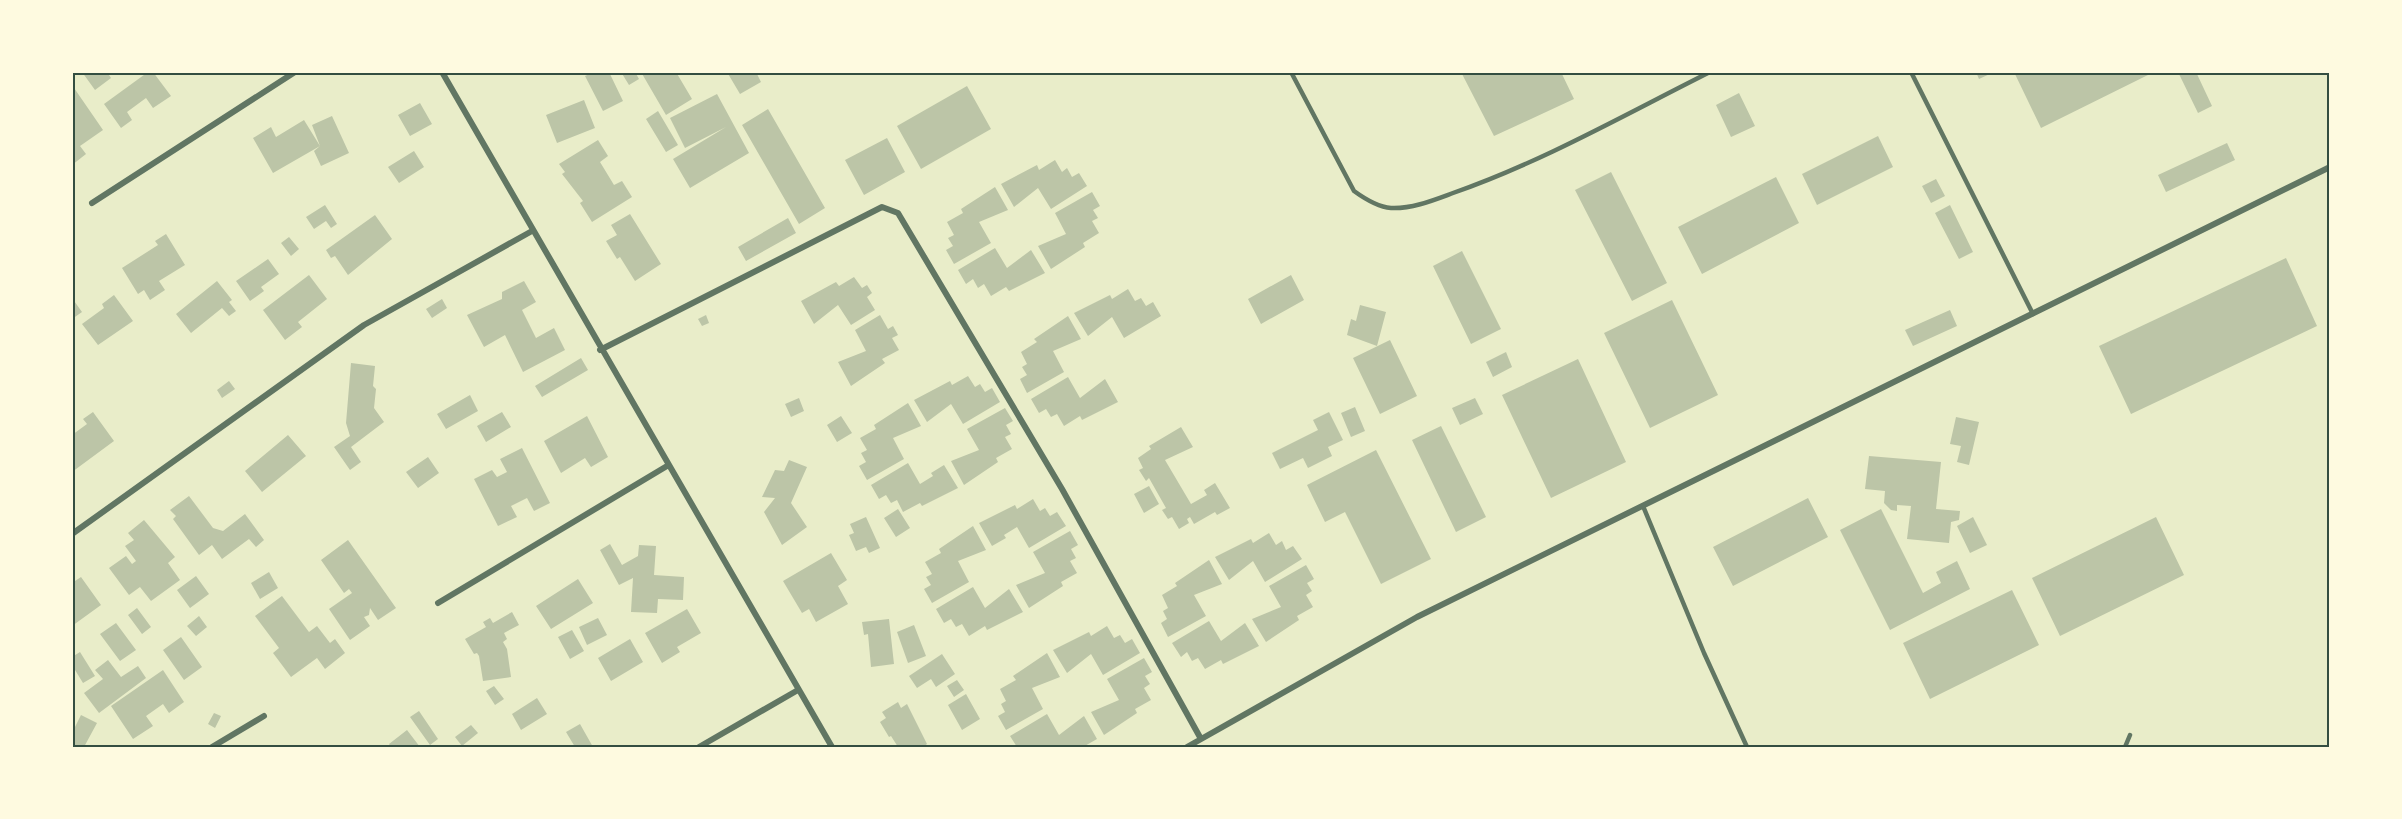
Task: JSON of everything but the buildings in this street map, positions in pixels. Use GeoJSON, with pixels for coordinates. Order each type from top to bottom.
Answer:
{"type":"FeatureCollection","features":[{"type":"Feature","properties":{"kind":"street"},"geometry":{"type":"LineString","coordinates":[[92,203],[295,72]]}},
{"type":"Feature","properties":{"kind":"street"},"geometry":{"type":"LineString","coordinates":[[442,72],[600,350],[832,747]]}},
{"type":"Feature","properties":{"kind":"street"},"geometry":{"type":"LineString","coordinates":[[1187,747],[1417,617],[2330,167]]}},
{"type":"Feature","properties":{"kind":"street"},"geometry":{"type":"LineString","coordinates":[[600,350],[882,207],[898,213],[1062,489],[1201,739]]}},
{"type":"Feature","properties":{"kind":"street"},"geometry":{"type":"LineString","coordinates":[[72,534],[363,325],[532,231]]}},
{"type":"Feature","properties":{"kind":"street"},"geometry":{"type":"LineString","coordinates":[[438,603],[668,466]]}},
{"type":"Feature","properties":{"kind":"street"},"geometry":{"type":"LineString","coordinates":[[699,747],[798,690]]}},
{"type":"Feature","properties":{"kind":"street"},"geometry":{"type":"LineString","coordinates":[[212,747],[264,716]]}},
{"type":"Feature","properties":{"kind":"lane"},"geometry":{"type":"LineString","coordinates":[[1291,72],[1354,191],[1366,199],[1389,208],[1405,207],[1432,200],[1488,181],[1710,72]]}},
{"type":"Feature","properties":{"kind":"lane"},"geometry":{"type":"LineString","coordinates":[[1911,72],[2033,314]]}},
{"type":"Feature","properties":{"kind":"lane"},"geometry":{"type":"LineString","coordinates":[[1643,506],[1704,653],[1747,747]]}},
{"type":"Feature","properties":{"kind":"lane"},"geometry":{"type":"LineString","coordinates":[[2126,747],[2130,735]]}}]}
